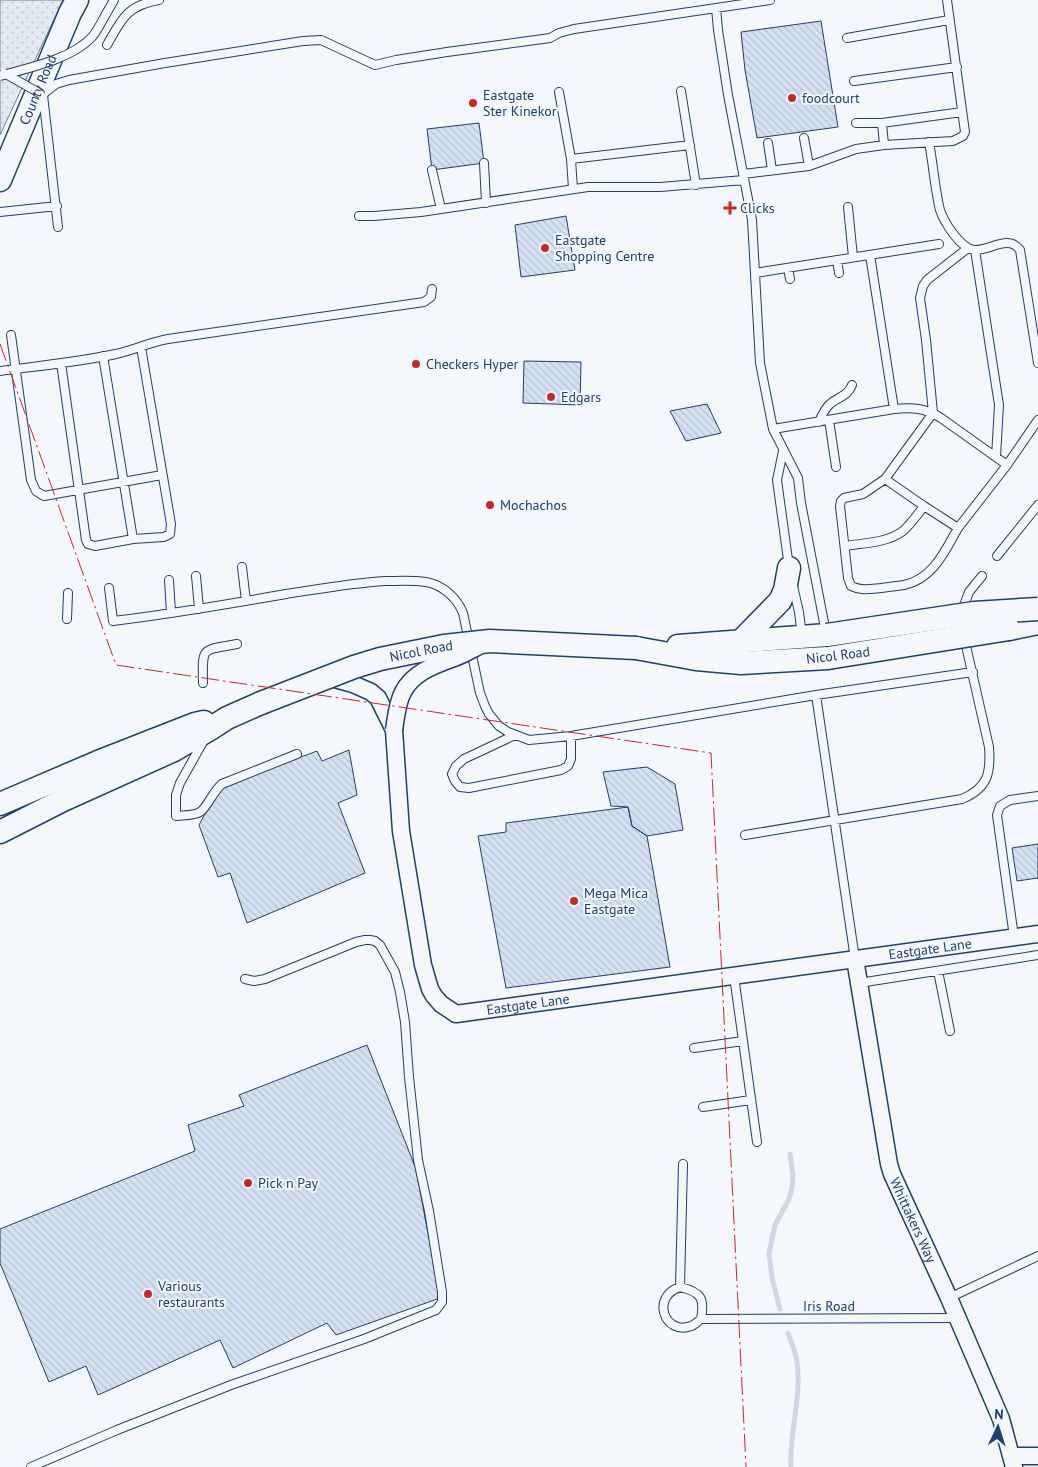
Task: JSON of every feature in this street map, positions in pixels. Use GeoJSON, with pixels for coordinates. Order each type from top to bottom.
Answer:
{"type":"FeatureCollection","features":[{"type":"Feature","properties":{"kind":"main road","name":"County Road"},"geometry":{"type":"LineString","coordinates":[[0,180],[77,0]]}},
{"type":"Feature","properties":{"kind":"main road"},"geometry":{"type":"LineString","coordinates":[[741,642],[780,601],[785,590],[789,568]]}},
{"type":"Feature","properties":{"kind":"main road","name":"Nicol Road"},"geometry":{"type":"LineString","coordinates":[[827,646],[974,613],[1038,609]]}},
{"type":"Feature","properties":{"kind":"main road","name":"Nicol Road"},"geometry":{"type":"LineString","coordinates":[[636,648],[696,659],[741,663],[803,648],[1038,624]]}},
{"type":"Feature","properties":{"kind":"main road","name":"Nicol Road"},"geometry":{"type":"LineString","coordinates":[[0,832],[63,800],[174,750],[234,714],[354,667],[410,652],[490,641],[636,648],[741,642],[803,648]]}},
{"type":"Feature","properties":{"kind":"main road","name":"Nicol Road"},"geometry":{"type":"LineString","coordinates":[[0,804],[98,762],[195,724],[204,722],[214,726]]}},
{"type":"Feature","properties":{"kind":"street","name":"Eastgate Lane"},"geometry":{"type":"LineString","coordinates":[[490,641],[456,658],[423,671],[410,681],[400,701],[394,730],[401,831],[423,965],[434,996],[441,1004],[456,1014],[1038,934]]}},
{"type":"Feature","properties":{"kind":"street"},"geometry":{"type":"LineString","coordinates":[[328,677],[353,684],[371,692],[378,698],[394,730]]}},
{"type":"Feature","properties":{"kind":"street","name":"Whittakers Way"},"geometry":{"type":"LineString","coordinates":[[855,959],[892,1174],[1002,1419],[1013,1461]]}},
{"type":"Feature","properties":{"kind":"street"},"geometry":{"type":"LineString","coordinates":[[1013,1461],[1038,1456]]}},
{"type":"Feature","properties":{"kind":"lane"},"geometry":{"type":"LineString","coordinates":[[0,76],[38,65],[78,48],[91,37],[114,0]]}},
{"type":"Feature","properties":{"kind":"lane"},"geometry":{"type":"LineString","coordinates":[[107,46],[121,20],[138,6],[159,0]]}},
{"type":"Feature","properties":{"kind":"lane"},"geometry":{"type":"LineString","coordinates":[[42,94],[56,84],[69,80],[165,62],[303,41],[321,40],[375,65],[447,52],[550,38],[559,33],[574,29],[770,0]]}},
{"type":"Feature","properties":{"kind":"lane"},"geometry":{"type":"LineString","coordinates":[[359,216],[442,209],[588,187],[696,185],[772,170],[808,166],[856,149],[884,145],[953,141],[964,136],[965,132],[947,0]]}},
{"type":"Feature","properties":{"kind":"lane"},"geometry":{"type":"LineString","coordinates":[[716,8],[728,95],[752,220],[760,363],[772,430],[798,478],[827,646]]}},
{"type":"Feature","properties":{"kind":"lane"},"geometry":{"type":"LineString","coordinates":[[847,38],[949,20]]}},
{"type":"Feature","properties":{"kind":"lane"},"geometry":{"type":"LineString","coordinates":[[854,81],[957,68]]}},
{"type":"Feature","properties":{"kind":"lane"},"geometry":{"type":"LineString","coordinates":[[0,71],[42,94]]}},
{"type":"Feature","properties":{"kind":"lane"},"geometry":{"type":"LineString","coordinates":[[681,91],[696,185]]}},
{"type":"Feature","properties":{"kind":"lane"},"geometry":{"type":"LineString","coordinates":[[560,92],[571,159],[573,189]]}},
{"type":"Feature","properties":{"kind":"lane"},"geometry":{"type":"LineString","coordinates":[[42,94],[57,206],[58,227]]}},
{"type":"Feature","properties":{"kind":"lane"},"geometry":{"type":"LineString","coordinates":[[856,123],[882,123],[962,112]]}},
{"type":"Feature","properties":{"kind":"lane"},"geometry":{"type":"LineString","coordinates":[[882,123],[884,145]]}},
{"type":"Feature","properties":{"kind":"lane"},"geometry":{"type":"LineString","coordinates":[[804,138],[808,166]]}},
{"type":"Feature","properties":{"kind":"lane"},"geometry":{"type":"LineString","coordinates":[[929,142],[941,211],[955,236],[961,243],[971,249],[999,405],[996,458]]}},
{"type":"Feature","properties":{"kind":"lane"},"geometry":{"type":"LineString","coordinates":[[768,143],[772,170]]}},
{"type":"Feature","properties":{"kind":"lane"},"geometry":{"type":"LineString","coordinates":[[571,159],[690,145]]}},
{"type":"Feature","properties":{"kind":"lane"},"geometry":{"type":"LineString","coordinates":[[484,163],[486,203]]}},
{"type":"Feature","properties":{"kind":"lane"},"geometry":{"type":"LineString","coordinates":[[432,170],[442,209]]}},
{"type":"Feature","properties":{"kind":"lane"},"geometry":{"type":"LineString","coordinates":[[0,212],[57,206]]}},
{"type":"Feature","properties":{"kind":"lane"},"geometry":{"type":"LineString","coordinates":[[848,207],[854,257]]}},
{"type":"Feature","properties":{"kind":"lane"},"geometry":{"type":"LineString","coordinates":[[1038,363],[1020,250],[1016,245],[1005,243],[971,249],[927,280],[923,286],[920,298],[933,413],[885,479],[863,494],[844,498],[841,502],[848,578],[851,586],[865,590],[905,585],[917,580],[932,568],[940,560],[958,528],[1007,465],[1038,420]]}},
{"type":"Feature","properties":{"kind":"lane"},"geometry":{"type":"LineString","coordinates":[[755,273],[939,244]]}},
{"type":"Feature","properties":{"kind":"lane"},"geometry":{"type":"LineString","coordinates":[[870,255],[894,409]]}},
{"type":"Feature","properties":{"kind":"lane"},"geometry":{"type":"LineString","coordinates":[[837,260],[839,273]]}},
{"type":"Feature","properties":{"kind":"lane"},"geometry":{"type":"LineString","coordinates":[[788,268],[790,279]]}},
{"type":"Feature","properties":{"kind":"lane"},"geometry":{"type":"LineString","coordinates":[[0,371],[103,356],[168,339],[424,302],[430,297],[432,289]]}},
{"type":"Feature","properties":{"kind":"lane"},"geometry":{"type":"LineString","coordinates":[[11,335],[31,480],[36,490],[44,496],[162,475]]}},
{"type":"Feature","properties":{"kind":"lane"},"geometry":{"type":"LineString","coordinates":[[61,363],[88,544],[95,546],[164,537],[170,534],[171,524],[141,347]]}},
{"type":"Feature","properties":{"kind":"lane"},"geometry":{"type":"LineString","coordinates":[[103,356],[133,540]]}},
{"type":"Feature","properties":{"kind":"lane"},"geometry":{"type":"LineString","coordinates":[[818,422],[827,407],[842,397],[851,389],[852,385]]}},
{"type":"Feature","properties":{"kind":"lane"},"geometry":{"type":"LineString","coordinates":[[772,430],[894,409],[922,409],[933,413],[1007,465]]}},
{"type":"Feature","properties":{"kind":"lane"},"geometry":{"type":"LineString","coordinates":[[828,420],[836,467]]}},
{"type":"Feature","properties":{"kind":"lane"},"geometry":{"type":"LineString","coordinates":[[783,450],[777,480],[789,568],[799,612],[803,648]]}},
{"type":"Feature","properties":{"kind":"lane"},"geometry":{"type":"LineString","coordinates":[[885,479],[958,528]]}},
{"type":"Feature","properties":{"kind":"lane"},"geometry":{"type":"LineString","coordinates":[[997,556],[1038,505]]}},
{"type":"Feature","properties":{"kind":"lane"},"geometry":{"type":"LineString","coordinates":[[845,546],[893,537],[911,523],[924,506]]}},
{"type":"Feature","properties":{"kind":"lane"},"geometry":{"type":"LineString","coordinates":[[242,567],[246,601]]}},
{"type":"Feature","properties":{"kind":"lane"},"geometry":{"type":"LineString","coordinates":[[196,576],[200,609]]}},
{"type":"Feature","properties":{"kind":"lane"},"geometry":{"type":"LineString","coordinates":[[961,623],[962,612],[969,592],[982,576]]}},
{"type":"Feature","properties":{"kind":"lane"},"geometry":{"type":"LineString","coordinates":[[168,580],[171,614]]}},
{"type":"Feature","properties":{"kind":"lane"},"geometry":{"type":"LineString","coordinates":[[109,588],[113,621],[171,614],[365,582],[405,580],[436,585],[453,597],[461,607],[480,693],[489,714],[499,726],[508,732],[529,740],[570,736],[816,695],[973,672]]}},
{"type":"Feature","properties":{"kind":"lane"},"geometry":{"type":"LineString","coordinates":[[67,619],[68,593]]}},
{"type":"Feature","properties":{"kind":"lane"},"geometry":{"type":"LineString","coordinates":[[745,835],[962,799],[971,795],[979,788],[988,774],[990,764],[989,747],[973,672],[962,632]]}},
{"type":"Feature","properties":{"kind":"lane"},"geometry":{"type":"LineString","coordinates":[[203,683],[203,658],[205,652],[210,649],[237,644]]}},
{"type":"Feature","properties":{"kind":"lane"},"geometry":{"type":"LineString","coordinates":[[816,695],[855,959]]}},
{"type":"Feature","properties":{"kind":"lane"},"geometry":{"type":"LineString","coordinates":[[214,726],[180,783],[176,795],[176,816],[202,811],[214,792],[222,784],[297,754]]}},
{"type":"Feature","properties":{"kind":"lane"},"geometry":{"type":"LineString","coordinates":[[515,735],[464,759],[456,766],[452,774],[460,787],[469,788],[561,770],[568,766],[571,759],[570,736]]}},
{"type":"Feature","properties":{"kind":"lane"},"geometry":{"type":"LineString","coordinates":[[1014,937],[997,815],[1000,806],[1010,800],[1038,796]]}},
{"type":"Feature","properties":{"kind":"lane"},"geometry":{"type":"LineString","coordinates":[[30,1467],[117,1430],[222,1389],[364,1339],[427,1314],[436,1310],[442,1302],[443,1298],[430,1220],[418,1160],[402,999],[395,972],[384,952],[375,941],[365,940],[265,979],[254,982],[245,979]]}},
{"type":"Feature","properties":{"kind":"lane"},"geometry":{"type":"LineString","coordinates":[[859,983],[1038,955]]}},
{"type":"Feature","properties":{"kind":"lane"},"geometry":{"type":"LineString","coordinates":[[938,971],[950,1031]]}},
{"type":"Feature","properties":{"kind":"lane"},"geometry":{"type":"LineString","coordinates":[[734,976],[756,1142]]}},
{"type":"Feature","properties":{"kind":"lane"},"geometry":{"type":"LineString","coordinates":[[694,1048],[743,1041]]}},
{"type":"Feature","properties":{"kind":"lane"},"geometry":{"type":"LineString","coordinates":[[703,1107],[751,1100]]}},
{"type":"Feature","properties":{"kind":"lane"},"geometry":{"type":"LineString","coordinates":[[680,1287],[683,1164]]}},
{"type":"Feature","properties":{"kind":"lane"},"geometry":{"type":"LineString","coordinates":[[949,1298],[1038,1256]]}},
{"type":"Feature","properties":{"kind":"lane"},"geometry":{"type":"LineString","coordinates":[[680,1287],[693,1290],[700,1297],[703,1307],[701,1319],[692,1326],[679,1328],[668,1322],[662,1311],[663,1302],[667,1294],[680,1287]]}},
{"type":"Feature","properties":{"kind":"lane","name":"Iris Road"},"geometry":{"type":"LineString","coordinates":[[701,1319],[957,1318]]}},
{"type":"Feature","properties":{"kind":"shaded area"},"geometry":{"type":"Polygon","coordinates":[[[0,0],[63,0],[0,135],[0,0]]]}},
{"type":"Feature","properties":{"kind":"building","name":"foodcourt"},"geometry":{"type":"Polygon","coordinates":[[[821,21],[838,127],[757,138],[745,70],[741,32],[821,21]]]}},
{"type":"Feature","properties":{"kind":"building"},"geometry":{"type":"Polygon","coordinates":[[[479,123],[484,163],[432,170],[427,129],[479,123]]]}},
{"type":"Feature","properties":{"kind":"building"},"geometry":{"type":"Polygon","coordinates":[[[566,216],[575,270],[521,277],[515,225],[566,216]]]}},
{"type":"Feature","properties":{"kind":"building"},"geometry":{"type":"Polygon","coordinates":[[[524,361],[581,362],[580,405],[523,403],[524,361]]]}},
{"type":"Feature","properties":{"kind":"building"},"geometry":{"type":"Polygon","coordinates":[[[707,404],[721,433],[686,441],[670,411],[707,404]]]}},
{"type":"Feature","properties":{"kind":"building"},"geometry":{"type":"Polygon","coordinates":[[[349,750],[357,795],[338,803],[365,873],[247,923],[230,873],[218,877],[199,825],[219,788],[317,751],[322,761],[349,750]]]}},
{"type":"Feature","properties":{"kind":"building"},"geometry":{"type":"Polygon","coordinates":[[[647,767],[675,784],[683,830],[647,836],[632,826],[628,807],[611,806],[603,772],[647,767]]]}},
{"type":"Feature","properties":{"kind":"building","name":"Mega Mica Eastgate"},"geometry":{"type":"Polygon","coordinates":[[[628,807],[632,826],[647,836],[670,967],[506,988],[478,836],[506,832],[506,823],[628,807]]]}},
{"type":"Feature","properties":{"kind":"building"},"geometry":{"type":"Polygon","coordinates":[[[1038,844],[1038,878],[1017,881],[1012,848],[1038,844]]]}},
{"type":"Feature","properties":{"kind":"building"},"geometry":{"type":"Polygon","coordinates":[[[367,1045],[416,1169],[440,1298],[336,1335],[327,1323],[233,1368],[220,1340],[98,1395],[86,1366],[49,1382],[0,1263],[0,1229],[195,1151],[188,1125],[244,1106],[239,1095],[367,1045]]]}},
{"type":"Feature","properties":{"kind":"waterway"},"geometry":{"type":"LineString","coordinates":[[780,1309],[772,1278],[769,1253],[775,1225],[789,1199],[792,1188],[793,1176],[790,1154]]}},
{"type":"Feature","properties":{"kind":"waterway"},"geometry":{"type":"LineString","coordinates":[[788,1333],[796,1355],[798,1375],[791,1467]]}},
{"type":"Feature","properties":{"kind":"power"},"geometry":{"type":"LineString","coordinates":[[0,344],[116,665],[711,753],[746,1467]]}},
{"type":"Feature","properties":{"kind":"place","name":"foodcourt"},"geometry":{"type":"Point","coordinates":[792,98]}},
{"type":"Feature","properties":{"kind":"place","name":"Eastgate Ster Kinekor"},"geometry":{"type":"Point","coordinates":[473,103]}},
{"type":"Feature","properties":{"kind":"place","name":"Clicks"},"geometry":{"type":"Point","coordinates":[730,208]}},
{"type":"Feature","properties":{"kind":"place","name":"Eastgate Shopping Centre"},"geometry":{"type":"Point","coordinates":[545,248]}},
{"type":"Feature","properties":{"kind":"place","name":"Checkers Hyper"},"geometry":{"type":"Point","coordinates":[416,364]}},
{"type":"Feature","properties":{"kind":"place","name":"Edgars"},"geometry":{"type":"Point","coordinates":[551,397]}},
{"type":"Feature","properties":{"kind":"place","name":"Mochachos"},"geometry":{"type":"Point","coordinates":[490,505]}},
{"type":"Feature","properties":{"kind":"place","name":"Mega Mica Eastgate"},"geometry":{"type":"Point","coordinates":[574,901]}},
{"type":"Feature","properties":{"kind":"place","name":"Pick n Pay"},"geometry":{"type":"Point","coordinates":[248,1183]}},
{"type":"Feature","properties":{"kind":"place","name":"Various restaurants"},"geometry":{"type":"Point","coordinates":[148,1294]}}]}
